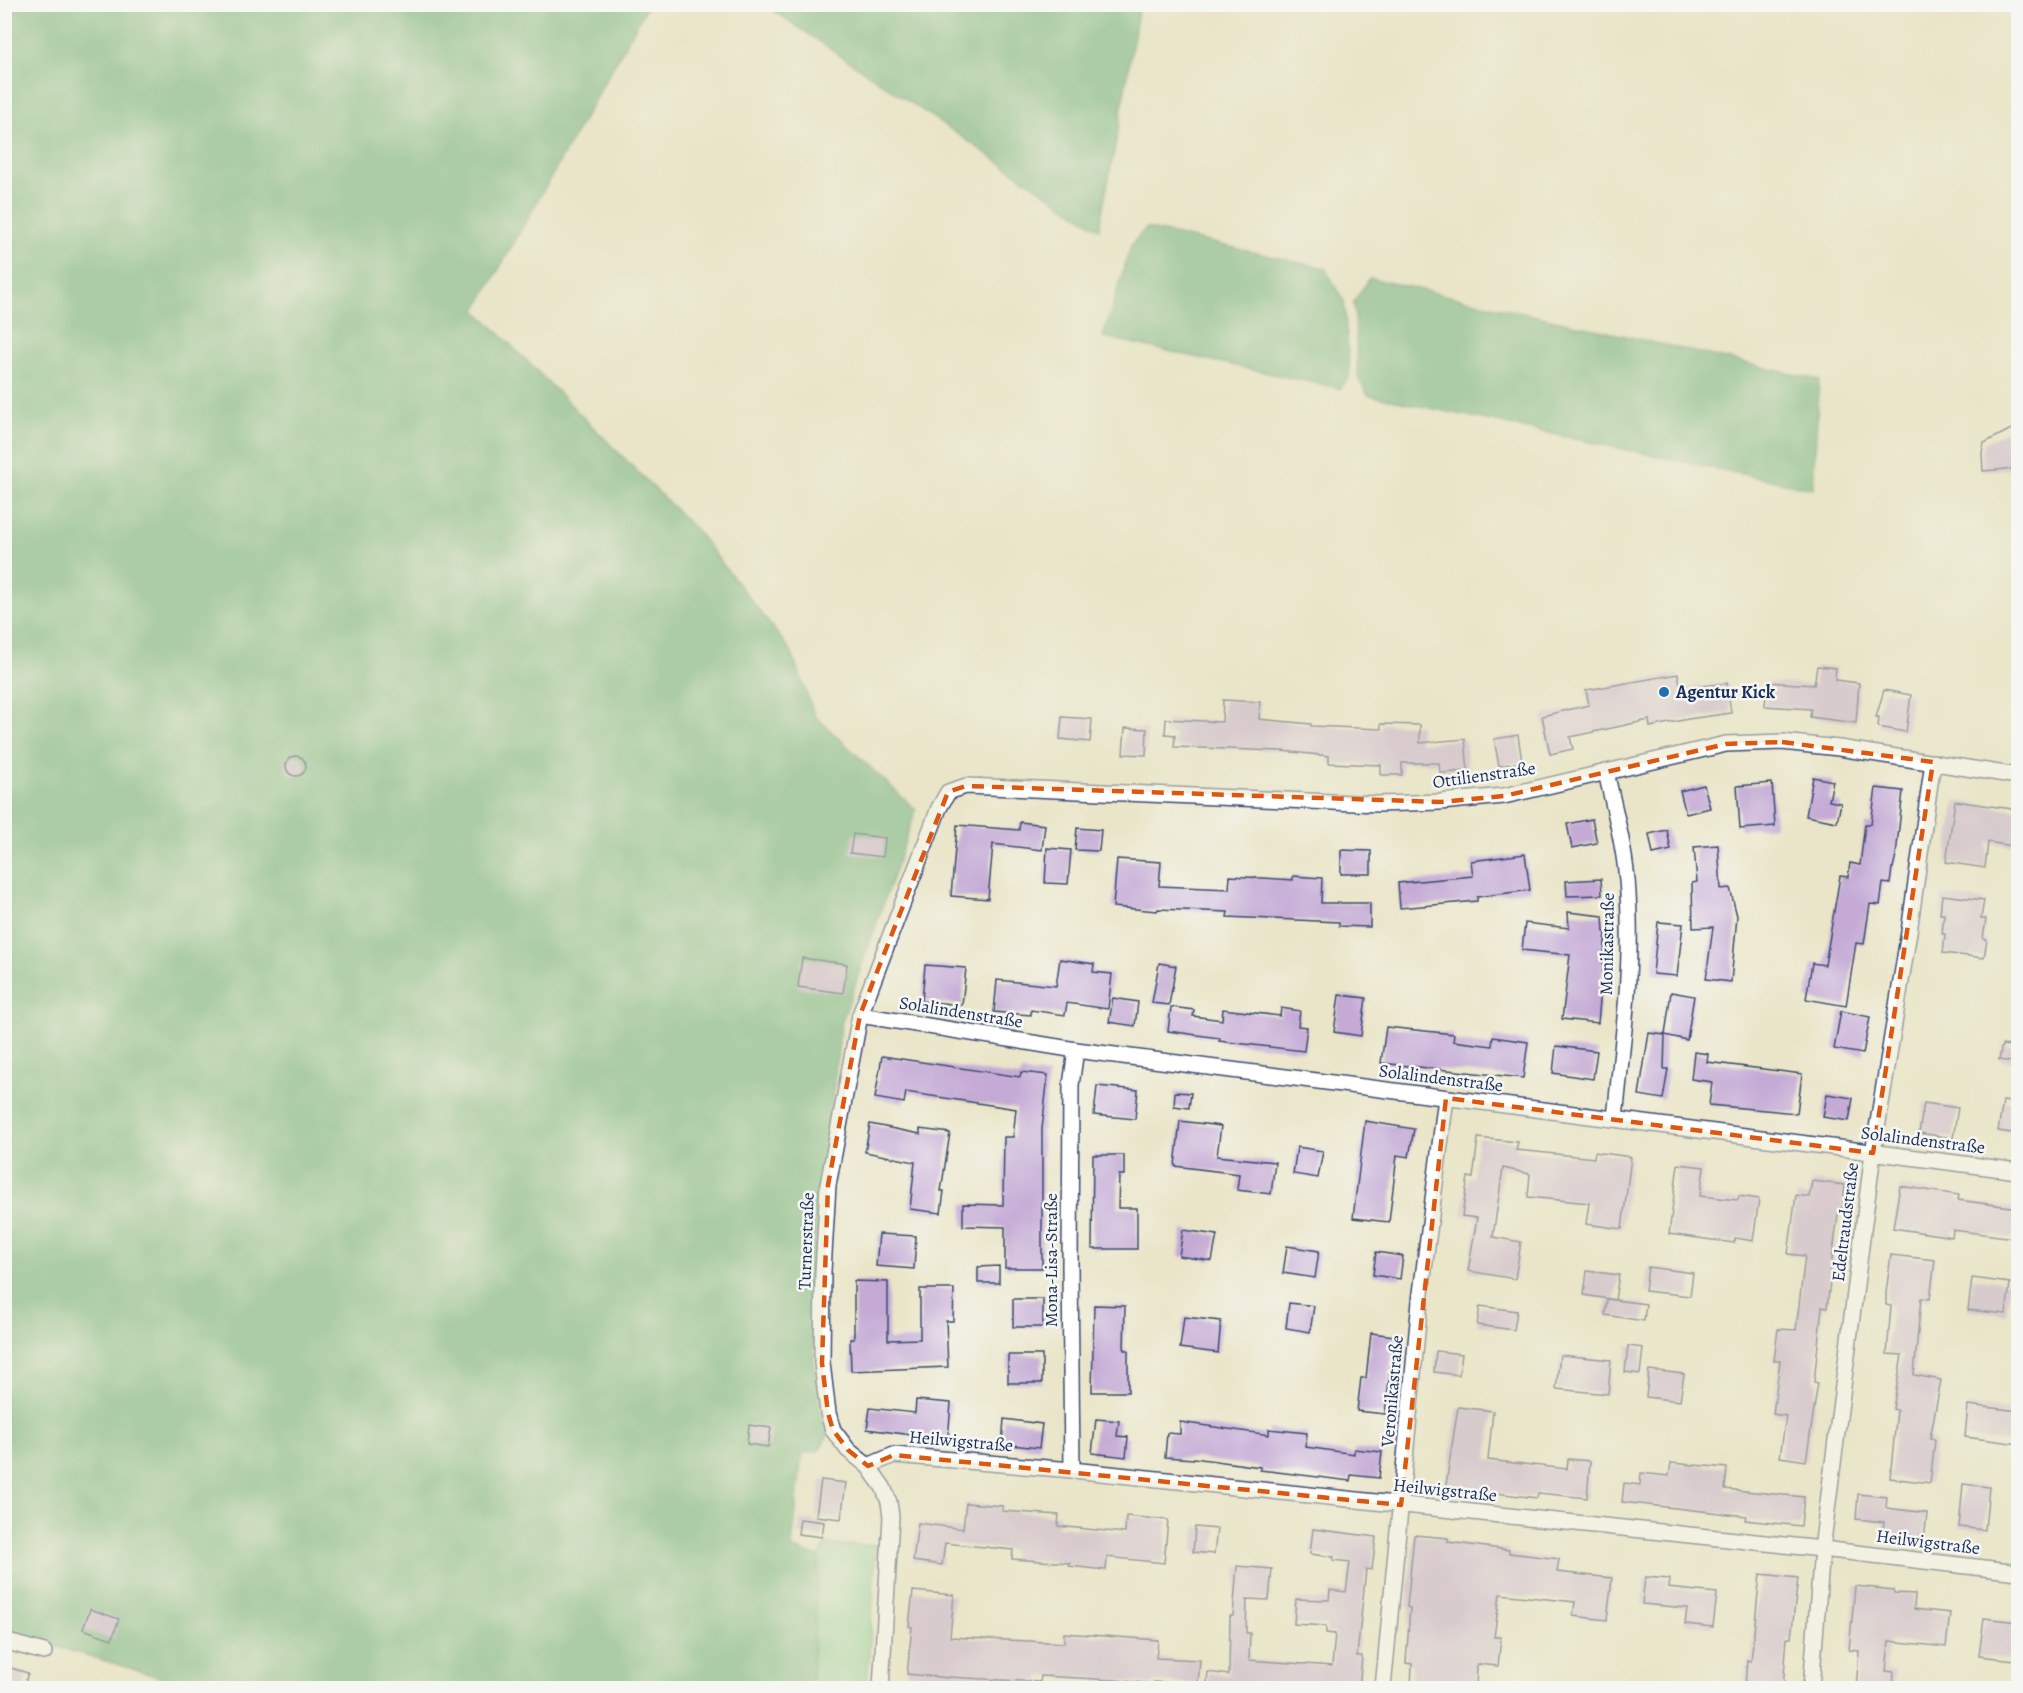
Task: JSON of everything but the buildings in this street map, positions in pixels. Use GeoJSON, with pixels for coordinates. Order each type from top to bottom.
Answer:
{"type":"FeatureCollection","features":[{"type":"Feature","properties":{"kind":"street","name":"Ottilienstraße"},"geometry":{"type":"LineString","coordinates":[[948,792],[966,786],[1378,804],[1440,802],[1504,796],[1726,744],[1782,742],[1839,747],[2019,776]]}},
{"type":"Feature","properties":{"kind":"street","name":"Edeltraudstraße"},"geometry":{"type":"LineString","coordinates":[[1811,1689],[1822,1549],[1873,1153],[1909,932],[1933,762]]}},
{"type":"Feature","properties":{"kind":"street","name":"Monikastraße"},"geometry":{"type":"LineString","coordinates":[[1606,772],[1622,839],[1629,893],[1629,958],[1616,1119]]}},
{"type":"Feature","properties":{"kind":"street","name":"Turnerstraße"},"geometry":{"type":"LineString","coordinates":[[881,1689],[891,1517],[889,1502],[883,1487],[868,1466],[848,1450],[833,1430],[828,1413],[822,1363],[828,1185],[860,1015],[939,808],[948,792]]}},
{"type":"Feature","properties":{"kind":"street","name":"Solalindenstraße"},"geometry":{"type":"LineString","coordinates":[[860,1015],[1076,1050],[2019,1172]]}},
{"type":"Feature","properties":{"kind":"street","name":"Mona-Lisa-Straße"},"geometry":{"type":"LineString","coordinates":[[1072,1470],[1071,1085],[1076,1050]]}},
{"type":"Feature","properties":{"kind":"street","name":"Veronikastraße"},"geometry":{"type":"LineString","coordinates":[[1383,1689],[1420,1301],[1446,1098]]}},
{"type":"Feature","properties":{"kind":"street","name":"Heilwigstraße"},"geometry":{"type":"LineString","coordinates":[[868,1466],[894,1455],[1072,1470],[2019,1572]]}},
{"type":"Feature","properties":{"kind":"street"},"geometry":{"type":"LineString","coordinates":[[4,1641],[44,1652]]}},
{"type":"Feature","properties":{"kind":"highlighted area"},"geometry":{"type":"Polygon","coordinates":[[[1782,742],[1933,762],[1873,1153],[1446,1098],[1401,1505],[894,1455],[868,1466],[848,1450],[833,1430],[828,1413],[822,1363],[828,1185],[860,1015],[948,792],[966,786],[1440,802],[1504,796],[1726,744],[1782,742]]]}},
{"type":"Feature","properties":{"kind":"green space"},"geometry":{"type":"Polygon","coordinates":[[[4,5],[648,5],[476,310],[696,530],[791,651],[815,716],[916,810],[841,1025],[815,1243],[814,1361],[821,1414],[829,1434],[819,1450],[802,1454],[792,1548],[819,1557],[811,1688],[192,1688],[5,1632],[4,5]]]}},
{"type":"Feature","properties":{"kind":"green space"},"geometry":{"type":"Polygon","coordinates":[[[765,5],[1139,5],[1099,229],[765,5]]]}},
{"type":"Feature","properties":{"kind":"green space"},"geometry":{"type":"Polygon","coordinates":[[[1146,228],[1325,268],[1344,301],[1350,375],[1341,389],[1103,337],[1131,245],[1146,228]]]}},
{"type":"Feature","properties":{"kind":"green space"},"geometry":{"type":"Polygon","coordinates":[[[1370,278],[1819,380],[1813,489],[1368,395],[1358,378],[1354,301],[1370,278]]]}},
{"type":"Feature","properties":{"kind":"green space"},"geometry":{"type":"Polygon","coordinates":[[[825,1545],[876,1545],[867,1688],[811,1688],[819,1557],[825,1545]]]}},
{"type":"Feature","properties":{"kind":"place","name":"Agentur Kick"},"geometry":{"type":"Point","coordinates":[1664,692]}}]}
